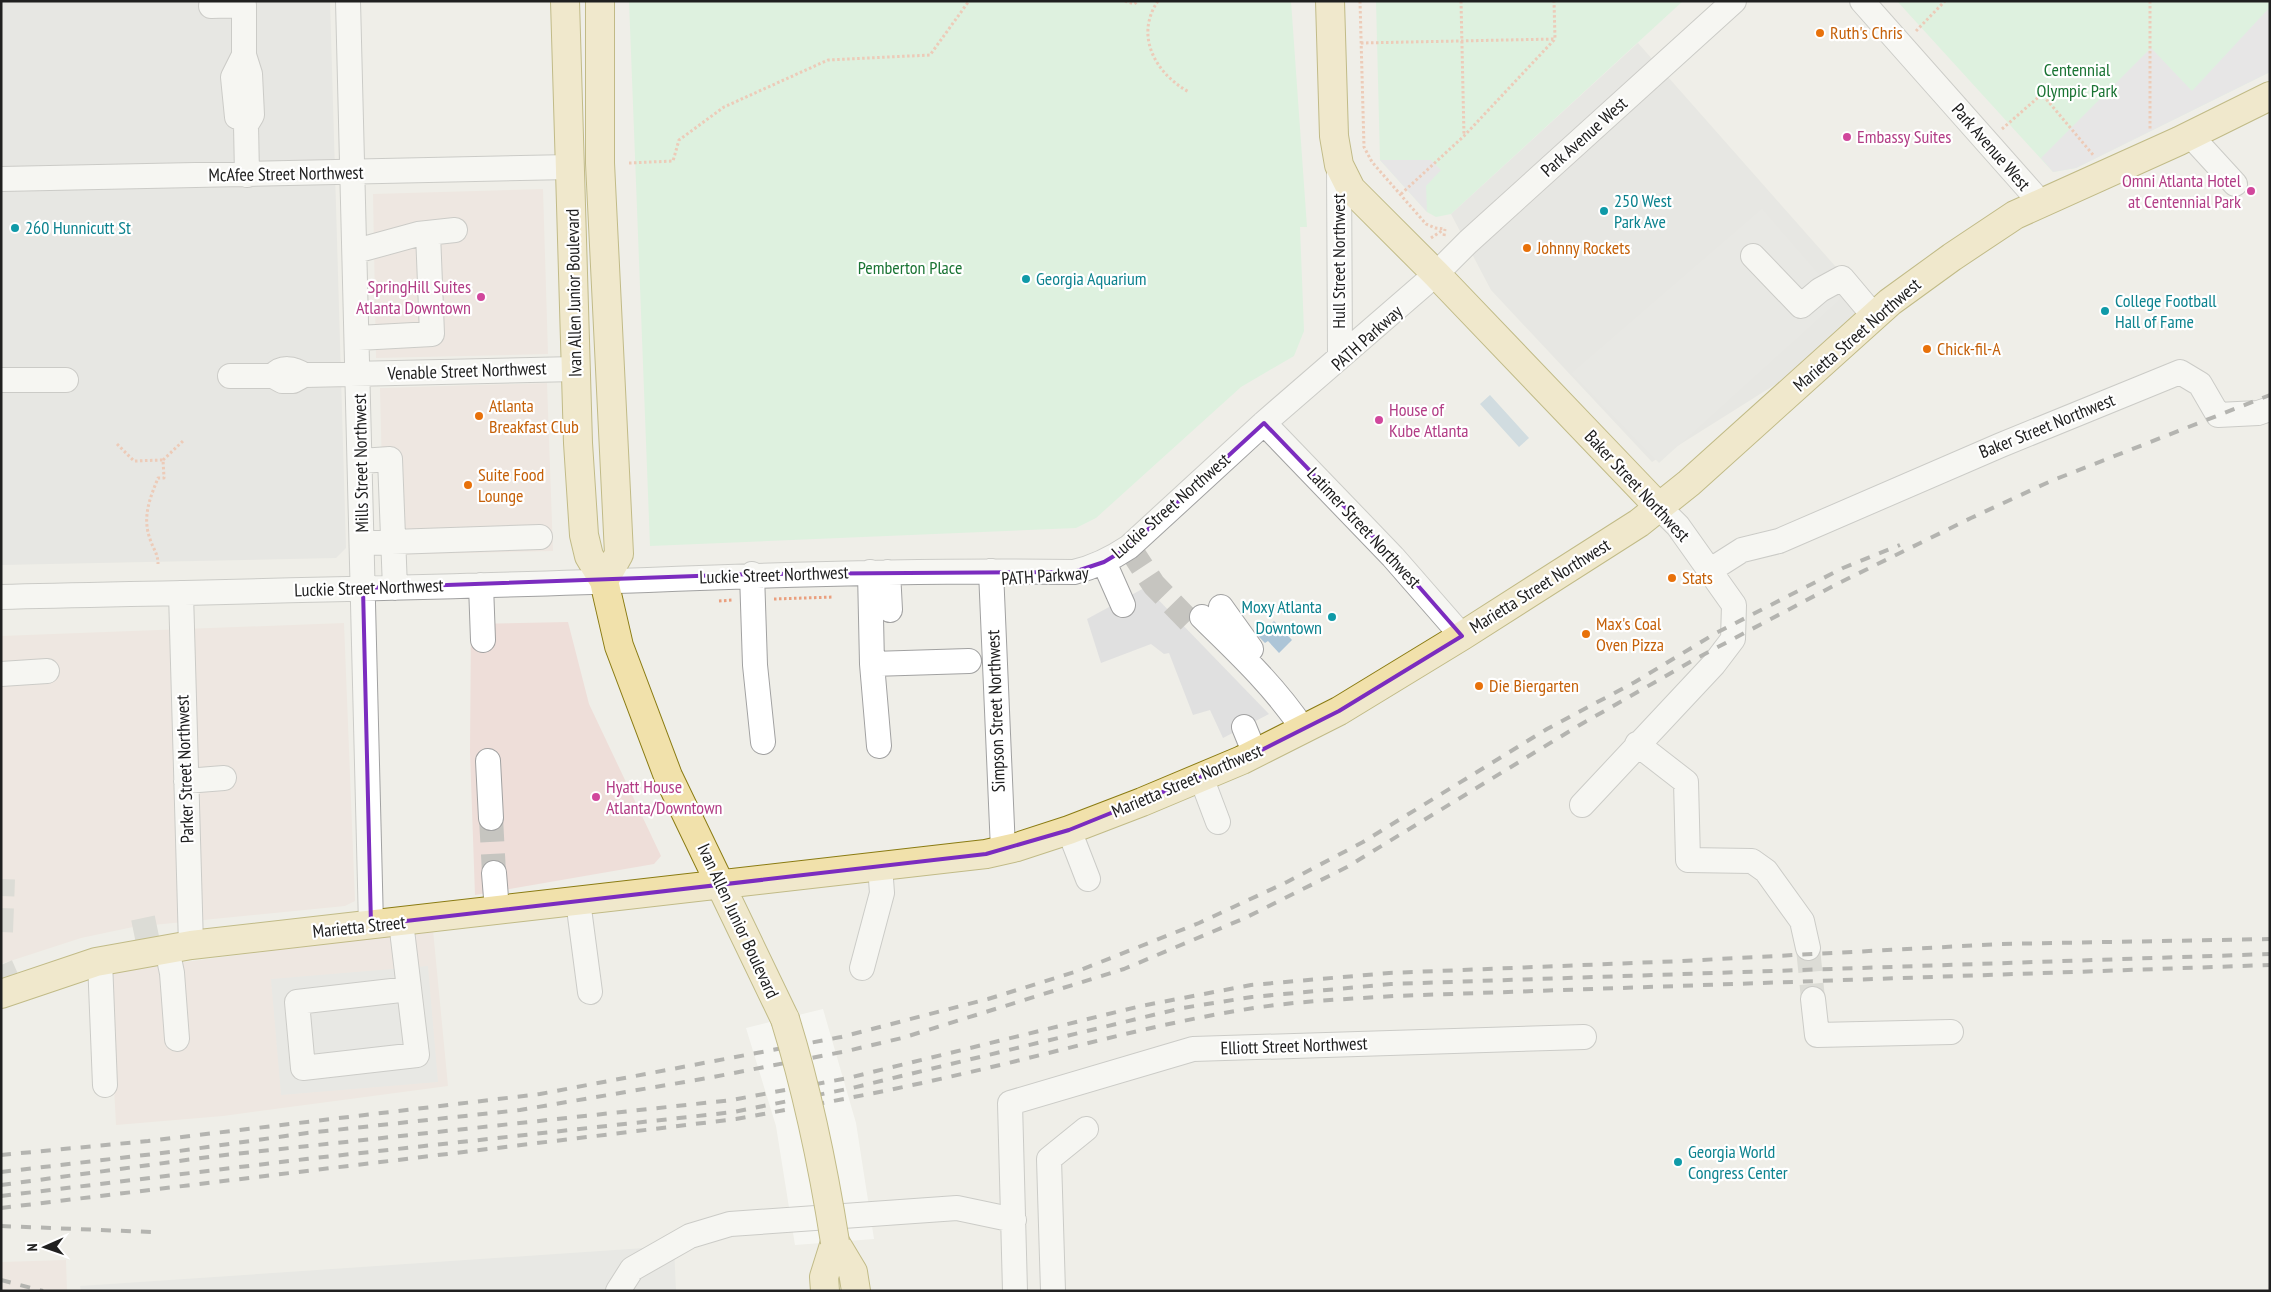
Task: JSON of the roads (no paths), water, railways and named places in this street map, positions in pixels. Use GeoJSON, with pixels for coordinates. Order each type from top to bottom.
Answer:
{"type":"FeatureCollection","features":[{"type":"Feature","properties":{"kind":"main road","name":"Ivan Allen Junior Boulevard"},"geometry":{"type":"LineString","coordinates":[[565,1],[580,499],[588,556],[604,581],[619,646],[668,776],[722,884],[785,1019],[802,1072],[815,1128],[835,1242],[853,1272],[856,1291]]}},
{"type":"Feature","properties":{"kind":"main road","name":"Ivan Allen Junior Boulevard"},"geometry":{"type":"LineString","coordinates":[[600,1],[600,162],[620,554],[604,581]]}},
{"type":"Feature","properties":{"kind":"main road","name":"Baker Street Northwest"},"geometry":{"type":"LineString","coordinates":[[1330,1],[1334,136],[1339,164],[1352,189],[1659,507]]}},
{"type":"Feature","properties":{"kind":"main road","name":"Marietta Street Northwest"},"geometry":{"type":"LineString","coordinates":[[722,884],[1003,850],[1069,830],[1255,754],[1339,710],[1462,636],[1639,523],[1874,316],[1952,257],[2016,215],[2191,136],[2270,96]]}},
{"type":"Feature","properties":{"kind":"main road","name":"Marietta Street"},"geometry":{"type":"LineString","coordinates":[[1,994],[100,961],[179,947],[722,884]]}},
{"type":"Feature","properties":{"kind":"main road","name":"Ivan Allen Junior Boulevard"},"geometry":{"type":"LineString","coordinates":[[826,1291],[824,1277],[835,1242]]}},
{"type":"Feature","properties":{"kind":"street","name":"Mills Street Northwest"},"geometry":{"type":"LineString","coordinates":[[348,1],[356,251],[371,925]]}},
{"type":"Feature","properties":{"kind":"street","name":"Park Avenue West"},"geometry":{"type":"LineString","coordinates":[[1436,274],[1468,242],[1734,1]]}},
{"type":"Feature","properties":{"kind":"street","name":"Park Avenue West"},"geometry":{"type":"LineString","coordinates":[[1862,1],[2040,203]]}},
{"type":"Feature","properties":{"kind":"street"},"geometry":{"type":"LineString","coordinates":[[211,6],[244,5],[244,55],[250,74],[252,115],[246,125],[247,175]]}},
{"type":"Feature","properties":{"kind":"street"},"geometry":{"type":"LineString","coordinates":[[2191,136],[2236,184]]}},
{"type":"Feature","properties":{"kind":"street","name":"Hull Street Northwest"},"geometry":{"type":"LineString","coordinates":[[1339,164],[1340,357]]}},
{"type":"Feature","properties":{"kind":"street","name":"McAfee Street Northwest"},"geometry":{"type":"LineString","coordinates":[[1,179],[571,167]]}},
{"type":"Feature","properties":{"kind":"street"},"geometry":{"type":"LineString","coordinates":[[356,251],[399,238],[455,230]]}},
{"type":"Feature","properties":{"kind":"street"},"geometry":{"type":"LineString","coordinates":[[358,338],[432,334],[428,233]]}},
{"type":"Feature","properties":{"kind":"street"},"geometry":{"type":"LineString","coordinates":[[1753,256],[1801,306],[1820,290],[1842,278],[1874,316]]}},
{"type":"Feature","properties":{"kind":"street","name":"Luckie Street Northwest"},"geometry":{"type":"LineString","coordinates":[[1,597],[395,588],[752,574],[991,571],[1074,572],[1104,562],[1129,547],[1264,423],[1436,274]]}},
{"type":"Feature","properties":{"kind":"street","name":"Venable Street Northwest"},"geometry":{"type":"LineString","coordinates":[[230,376],[273,376],[282,381],[293,381],[304,375],[576,369]]}},
{"type":"Feature","properties":{"kind":"street","name":"Baker Street Northwest"},"geometry":{"type":"LineString","coordinates":[[1659,507],[1678,526],[1709,571],[1742,550],[1778,541],[2000,445],[2180,372],[2200,384],[2218,415],[2264,411]]}},
{"type":"Feature","properties":{"kind":"street"},"geometry":{"type":"LineString","coordinates":[[1,380],[66,380]]}},
{"type":"Feature","properties":{"kind":"street","name":"Latimer Street Northwest"},"geometry":{"type":"LineString","coordinates":[[1264,423],[1386,564],[1462,636]]}},
{"type":"Feature","properties":{"kind":"street"},"geometry":{"type":"LineString","coordinates":[[360,461],[390,459],[395,588]]}},
{"type":"Feature","properties":{"kind":"street"},"geometry":{"type":"LineString","coordinates":[[362,543],[540,537]]}},
{"type":"Feature","properties":{"kind":"street"},"geometry":{"type":"LineString","coordinates":[[1104,562],[1123,605]]}},
{"type":"Feature","properties":{"kind":"street","name":"Simpson Street Northwest"},"geometry":{"type":"LineString","coordinates":[[991,571],[1003,850]]}},
{"type":"Feature","properties":{"kind":"street"},"geometry":{"type":"LineString","coordinates":[[1582,805],[1637,744],[1714,664],[1733,639],[1734,605],[1709,571]]}},
{"type":"Feature","properties":{"kind":"street"},"geometry":{"type":"LineString","coordinates":[[879,572],[890,610]]}},
{"type":"Feature","properties":{"kind":"street"},"geometry":{"type":"LineString","coordinates":[[879,572],[872,664],[879,746]]}},
{"type":"Feature","properties":{"kind":"street"},"geometry":{"type":"LineString","coordinates":[[752,574],[755,665],[762,742]]}},
{"type":"Feature","properties":{"kind":"street"},"geometry":{"type":"LineString","coordinates":[[481,585],[483,640]]}},
{"type":"Feature","properties":{"kind":"street","name":"Parker Street Northwest"},"geometry":{"type":"LineString","coordinates":[[177,1039],[172,973],[179,947],[186,781],[181,593]]}},
{"type":"Feature","properties":{"kind":"street"},"geometry":{"type":"LineString","coordinates":[[1270,686],[1248,683],[1205,617],[1243,648],[1304,729]]}},
{"type":"Feature","properties":{"kind":"street"},"geometry":{"type":"LineString","coordinates":[[872,664],[969,662]]}},
{"type":"Feature","properties":{"kind":"street"},"geometry":{"type":"LineString","coordinates":[[1,674],[47,671]]}},
{"type":"Feature","properties":{"kind":"street"},"geometry":{"type":"LineString","coordinates":[[1244,727],[1255,754]]}},
{"type":"Feature","properties":{"kind":"street"},"geometry":{"type":"LineString","coordinates":[[1637,744],[1686,782],[1688,860],[1752,861],[1766,871],[1802,921],[1808,948]]}},
{"type":"Feature","properties":{"kind":"street"},"geometry":{"type":"LineString","coordinates":[[488,761],[491,818]]}},
{"type":"Feature","properties":{"kind":"street"},"geometry":{"type":"LineString","coordinates":[[1201,777],[1218,822]]}},
{"type":"Feature","properties":{"kind":"street"},"geometry":{"type":"LineString","coordinates":[[186,781],[224,778]]}},
{"type":"Feature","properties":{"kind":"street"},"geometry":{"type":"LineString","coordinates":[[1069,830],[1088,880]]}},
{"type":"Feature","properties":{"kind":"street"},"geometry":{"type":"LineString","coordinates":[[862,968],[882,893],[880,866]]}},
{"type":"Feature","properties":{"kind":"street"},"geometry":{"type":"LineString","coordinates":[[494,873],[497,910]]}},
{"type":"Feature","properties":{"kind":"street"},"geometry":{"type":"LineString","coordinates":[[578,901],[590,992]]}},
{"type":"Feature","properties":{"kind":"street"},"geometry":{"type":"LineString","coordinates":[[402,922],[417,1055],[303,1068],[297,1002],[409,990]]}},
{"type":"Feature","properties":{"kind":"street"},"geometry":{"type":"LineString","coordinates":[[100,961],[105,1085]]}},
{"type":"Feature","properties":{"kind":"street"},"geometry":{"type":"LineString","coordinates":[[1813,999],[1817,1035],[1951,1032]]}},
{"type":"Feature","properties":{"kind":"street","name":"Elliott Street Northwest"},"geometry":{"type":"LineString","coordinates":[[1014,1220],[1010,1103],[1193,1049],[1584,1037]]}},
{"type":"Feature","properties":{"kind":"street"},"geometry":{"type":"LineString","coordinates":[[1053,1291],[1049,1159],[1086,1129]]}},
{"type":"Feature","properties":{"kind":"street"},"geometry":{"type":"LineString","coordinates":[[618,1291],[632,1269],[690,1236],[730,1224],[957,1208],[1014,1220],[1015,1291]]}},
{"type":"Feature","properties":{"kind":"water"},"geometry":{"type":"Polygon","coordinates":[[[1490,395],[1529,438],[1519,447],[1480,404],[1490,395]]]}},
{"type":"Feature","properties":{"kind":"water"},"geometry":{"type":"Polygon","coordinates":[[[1274,621],[1292,640],[1279,653],[1268,641],[1265,643],[1258,636],[1274,621]]]}},
{"type":"Feature","properties":{"kind":"tunnel"},"geometry":{"type":"LineString","coordinates":[[1129,547],[1154,585],[1193,625]]}},
{"type":"Feature","properties":{"kind":"tunnel"},"geometry":{"type":"LineString","coordinates":[[491,818],[494,873]]}},
{"type":"Feature","properties":{"kind":"tunnel"},"geometry":{"type":"LineString","coordinates":[[1,932],[3,879]]}},
{"type":"Feature","properties":{"kind":"tunnel"},"geometry":{"type":"LineString","coordinates":[[143,918],[150,952]]}},
{"type":"Feature","properties":{"kind":"tunnel"},"geometry":{"type":"LineString","coordinates":[[1808,948],[1813,999]]}},
{"type":"Feature","properties":{"kind":"tunnel"},"geometry":{"type":"LineString","coordinates":[[1,965],[12,990]]}},
{"type":"Feature","properties":{"kind":"railway"},"geometry":{"type":"LineString","coordinates":[[1,1172],[179,1151],[307,1133],[520,1110],[708,1078],[847,1051],[902,1038],[1124,969],[1245,918],[1347,867],[1578,726],[1699,657],[1837,584],[2051,481],[2270,395]]}},
{"type":"Feature","properties":{"kind":"railway"},"geometry":{"type":"LineString","coordinates":[[1,1155],[148,1141],[540,1094],[841,1037],[988,999],[1078,971],[1199,923],[1287,882],[1363,842],[1547,729],[1635,682],[1716,633],[1843,568],[1900,545]]}},
{"type":"Feature","properties":{"kind":"railway"},"geometry":{"type":"LineString","coordinates":[[1,1185],[216,1156],[732,1100],[848,1078],[1141,1006],[1251,985],[1389,973],[1682,961],[2001,944],[2270,939]]}},
{"type":"Feature","properties":{"kind":"railway"},"geometry":{"type":"LineString","coordinates":[[1,1196],[306,1159],[734,1112],[852,1088],[1182,1008],[1252,997],[1391,984],[2270,954]]}},
{"type":"Feature","properties":{"kind":"railway"},"geometry":{"type":"LineString","coordinates":[[1,1208],[736,1119],[937,1080],[1181,1021],[1254,1008],[1324,1000],[2270,965]]}},
{"type":"Feature","properties":{"kind":"railway"},"geometry":{"type":"LineString","coordinates":[[1,1226],[151,1232]]}},
{"type":"Feature","properties":{"kind":"railway"},"geometry":{"type":"LineString","coordinates":[[1,1280],[43,1291]]}},
{"type":"Feature","properties":{"kind":"place","name":"Ruth's Chris"},"geometry":{"type":"Point","coordinates":[1820,33]}},
{"type":"Feature","properties":{"kind":"place","name":"Embassy Suites"},"geometry":{"type":"Point","coordinates":[1847,137]}},
{"type":"Feature","properties":{"kind":"place","name":"Omni Atlanta Hotel at Centennial Park"},"geometry":{"type":"Point","coordinates":[2251,191]}},
{"type":"Feature","properties":{"kind":"place","name":"250 West Park Ave"},"geometry":{"type":"Point","coordinates":[1604,211]}},
{"type":"Feature","properties":{"kind":"place","name":"260 Hunnicutt St"},"geometry":{"type":"Point","coordinates":[15,228]}},
{"type":"Feature","properties":{"kind":"place","name":"Johnny Rockets"},"geometry":{"type":"Point","coordinates":[1527,248]}},
{"type":"Feature","properties":{"kind":"place","name":"Georgia Aquarium"},"geometry":{"type":"Point","coordinates":[1026,279]}},
{"type":"Feature","properties":{"kind":"place","name":"SpringHill Suites Atlanta Downtown"},"geometry":{"type":"Point","coordinates":[481,297]}},
{"type":"Feature","properties":{"kind":"place","name":"College Football Hall of Fame"},"geometry":{"type":"Point","coordinates":[2105,311]}},
{"type":"Feature","properties":{"kind":"place","name":"Chick-fil-A"},"geometry":{"type":"Point","coordinates":[1927,349]}},
{"type":"Feature","properties":{"kind":"place","name":"Atlanta Breakfast Club"},"geometry":{"type":"Point","coordinates":[479,416]}},
{"type":"Feature","properties":{"kind":"place","name":"House of Kube Atlanta"},"geometry":{"type":"Point","coordinates":[1379,420]}},
{"type":"Feature","properties":{"kind":"place","name":"Suite Food Lounge"},"geometry":{"type":"Point","coordinates":[468,485]}},
{"type":"Feature","properties":{"kind":"place","name":"Stats"},"geometry":{"type":"Point","coordinates":[1672,578]}},
{"type":"Feature","properties":{"kind":"place","name":"Moxy Atlanta Downtown"},"geometry":{"type":"Point","coordinates":[1332,617]}},
{"type":"Feature","properties":{"kind":"place","name":"Max's Coal Oven Pizza"},"geometry":{"type":"Point","coordinates":[1586,634]}},
{"type":"Feature","properties":{"kind":"place","name":"Die Biergarten"},"geometry":{"type":"Point","coordinates":[1479,686]}},
{"type":"Feature","properties":{"kind":"place","name":"Hyatt House Atlanta/Downtown"},"geometry":{"type":"Point","coordinates":[596,797]}},
{"type":"Feature","properties":{"kind":"place","name":"Georgia World Congress Center"},"geometry":{"type":"Point","coordinates":[1678,1162]}},
{"type":"Feature","properties":{"kind":"park label","name":"Centennial Olympic Park"},"geometry":{"type":"Point","coordinates":[2077,80]}},
{"type":"Feature","properties":{"kind":"park label","name":"Pemberton Place"},"geometry":{"type":"Point","coordinates":[910,268]}}]}
